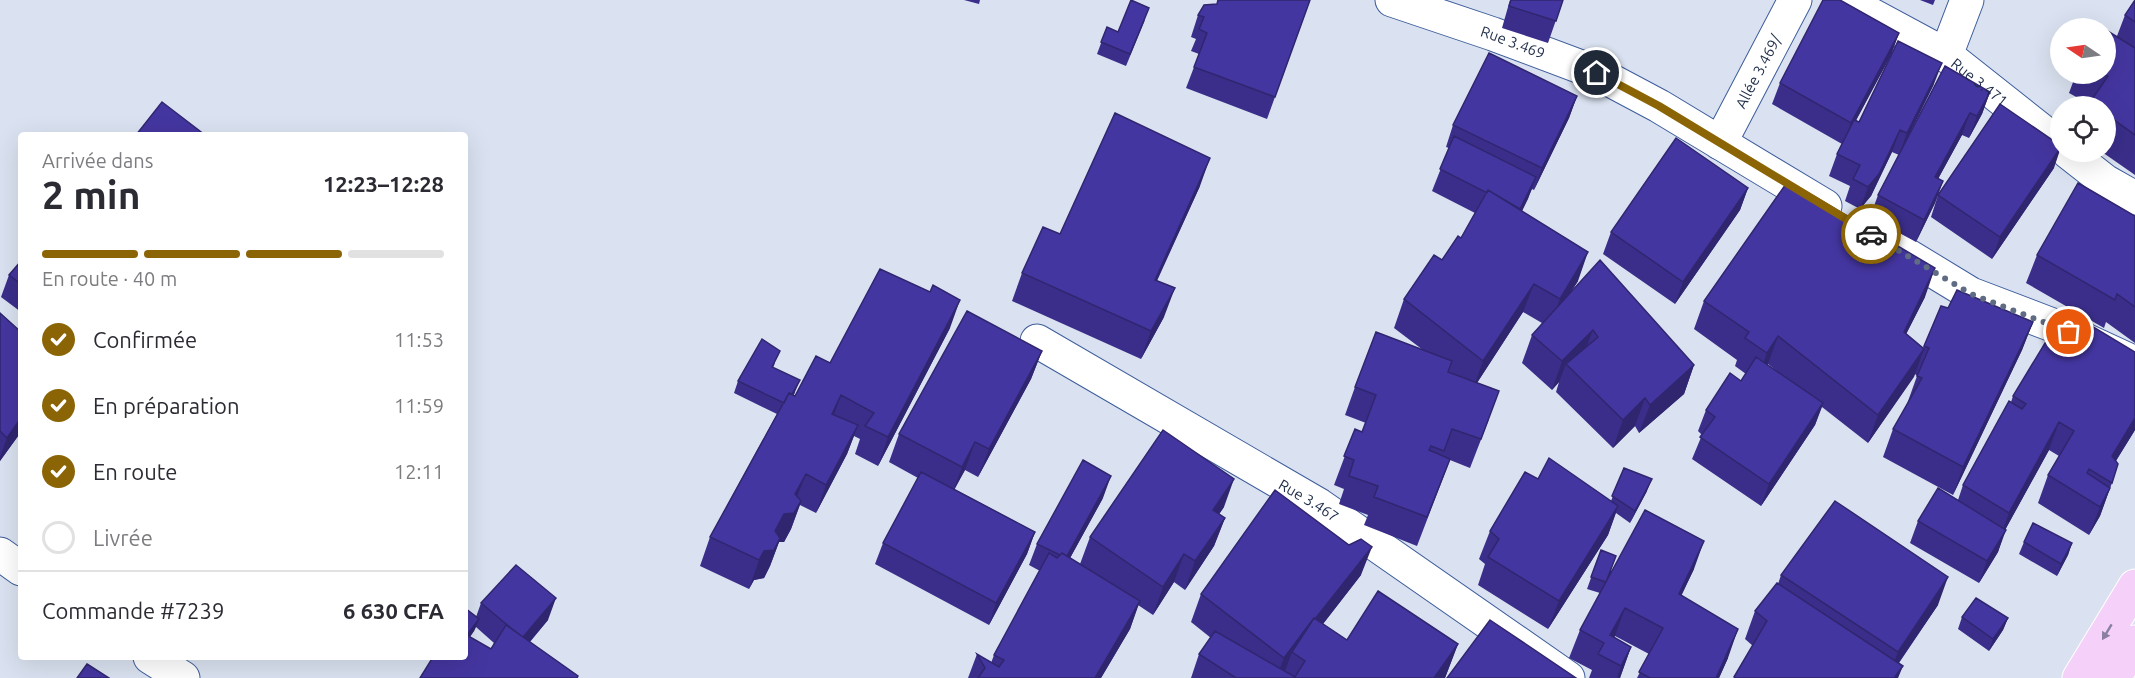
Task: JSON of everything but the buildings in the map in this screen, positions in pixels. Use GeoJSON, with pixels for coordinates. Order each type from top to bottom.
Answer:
{"type":"FeatureCollection","features":[{"type":"Feature","properties":{"kind":"main road"},"geometry":{"type":"LineString","coordinates":[[2079,678],[2135,586]]}},
{"type":"Feature","properties":{"kind":"main road"},"geometry":{"type":"LineString","coordinates":[[2114,678],[2135,642]]}},
{"type":"Feature","properties":{"kind":"street","name":"Rue 3.469"},"geometry":{"type":"LineString","coordinates":[[1392,0],[1493,34],[1597,73],[1720,142],[1971,294],[2055,326],[2135,363]]}},
{"type":"Feature","properties":{"kind":"street","name":"Allée 3.469/"},"geometry":{"type":"LineString","coordinates":[[1720,142],[1795,0]]}},
{"type":"Feature","properties":{"kind":"street"},"geometry":{"type":"LineString","coordinates":[[1844,0],[1946,55]]}},
{"type":"Feature","properties":{"kind":"street","name":"Rue 3.471"},"geometry":{"type":"LineString","coordinates":[[1967,0],[1946,55],[2050,137]]}},
{"type":"Feature","properties":{"kind":"street"},"geometry":{"type":"LineString","coordinates":[[2081,162],[2105,181],[2135,198]]}},
{"type":"Feature","properties":{"kind":"street","name":"Rue 3.467"},"geometry":{"type":"LineString","coordinates":[[1037,341],[1319,505],[1568,678]]}},
{"type":"Feature","properties":{"kind":"street"},"geometry":{"type":"LineString","coordinates":[[0,554],[18,566]]}},
{"type":"Feature","properties":{"kind":"street"},"geometry":{"type":"LineString","coordinates":[[155,660],[183,678]]}},
{"type":"Feature","properties":{"kind":"way so far"},"geometry":{"type":"LineString","coordinates":[[1871,234],[1971,294],[2069,332]]}},
{"type":"Feature","properties":{"kind":"route"},"geometry":{"type":"LineString","coordinates":[[1597,73],[1659,106],[1871,234]]}}]}
